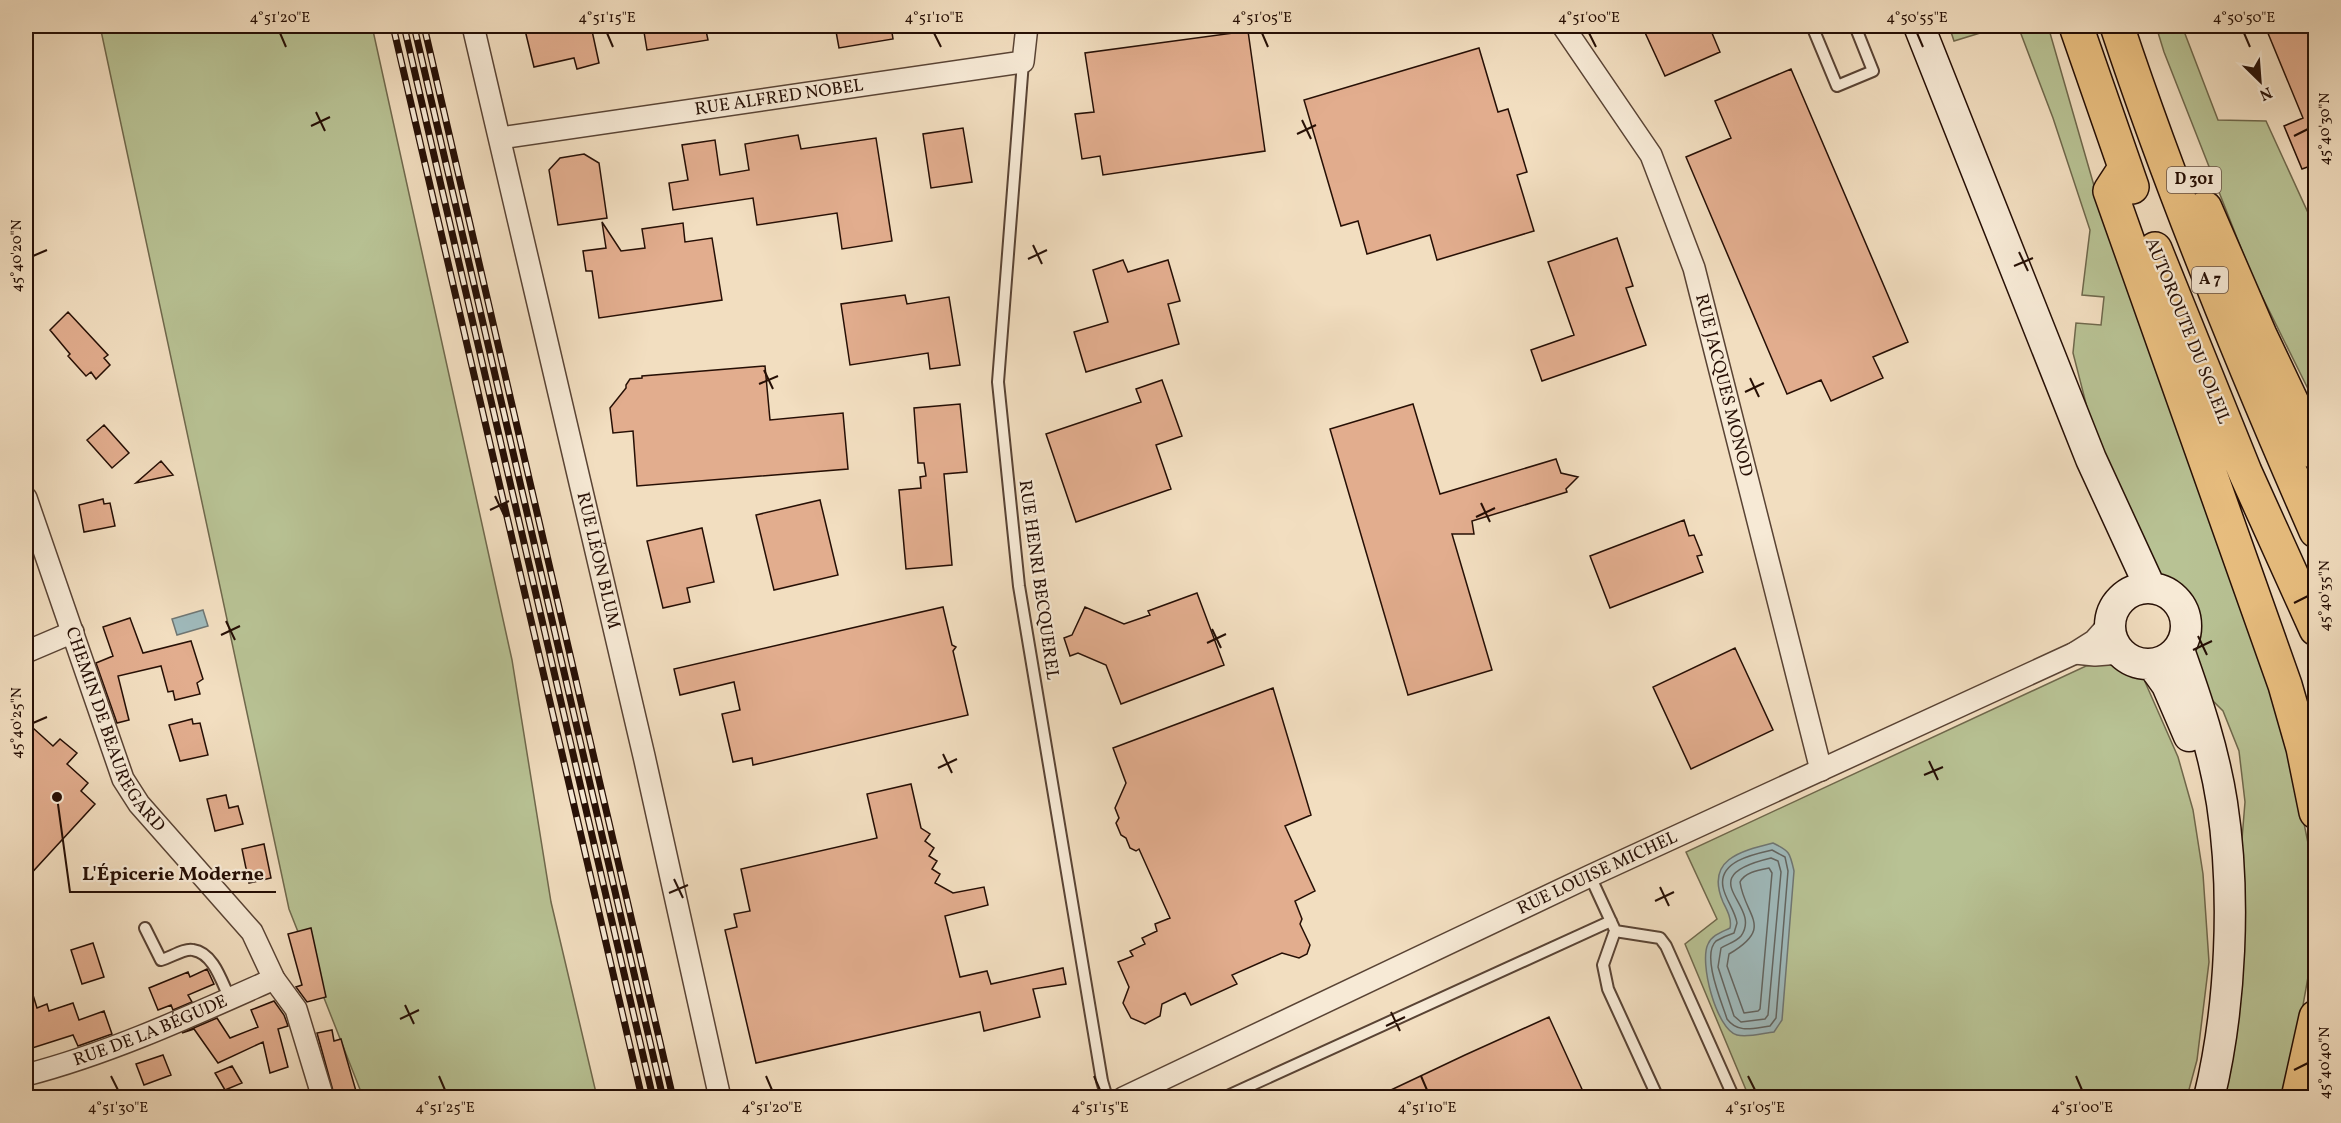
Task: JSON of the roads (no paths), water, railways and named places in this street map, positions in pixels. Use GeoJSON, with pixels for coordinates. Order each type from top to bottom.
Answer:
{"type":"FeatureCollection","features":[{"type":"Feature","properties":{"kind":"highway","name":"AUTOROUTE DU SOLEIL"},"geometry":{"type":"LineString","coordinates":[[2076,26],[2125,168],[2215,402],[2272,535],[2316,629]]}},
{"type":"Feature","properties":{"kind":"highway","name":"A 7"},"geometry":{"type":"LineString","coordinates":[[2117,26],[2180,202],[2219,302],[2316,531]]}},
{"type":"Feature","properties":{"kind":"highway","name":"D 301"},"geometry":{"type":"LineString","coordinates":[[2128,26],[2256,325],[2316,453]]}},
{"type":"Feature","properties":{"kind":"highway"},"geometry":{"type":"LineString","coordinates":[[2125,168],[2110,191],[2284,685],[2303,748],[2316,812]]}},
{"type":"Feature","properties":{"kind":"highway"},"geometry":{"type":"LineString","coordinates":[[2298,1098],[2316,1017]]}},
{"type":"Feature","properties":{"kind":"main road"},"geometry":{"type":"LineString","coordinates":[[1919,26],[2091,459],[2136,592]]}},
{"type":"Feature","properties":{"kind":"main road"},"geometry":{"type":"LineString","coordinates":[[2166,591],[2179,602],[2186,618],[2186,635],[2179,650],[2166,660],[2152,664],[2134,662],[2120,653],[2111,638],[2110,623],[2114,609],[2136,592],[2166,591]]}},
{"type":"Feature","properties":{"kind":"main road"},"geometry":{"type":"LineString","coordinates":[[2179,650],[2212,753],[2222,802],[2228,853],[2226,988],[2221,1040],[2209,1098]]}},
{"type":"Feature","properties":{"kind":"main road"},"geometry":{"type":"LineString","coordinates":[[2152,664],[2167,685],[2191,741],[2203,784],[2228,933]]}},
{"type":"Feature","properties":{"kind":"street","name":"RUE LÉON BLUM"},"geometry":{"type":"LineString","coordinates":[[473,26],[644,756],[720,1098]]}},
{"type":"Feature","properties":{"kind":"street"},"geometry":{"type":"LineString","coordinates":[[1023,62],[1027,26]]}},
{"type":"Feature","properties":{"kind":"street","name":"RUE JACQUES MONOD"},"geometry":{"type":"LineString","coordinates":[[1563,26],[1651,155],[1694,268],[1821,770]]}},
{"type":"Feature","properties":{"kind":"street","name":"RUE ALFRED NOBEL"},"geometry":{"type":"LineString","coordinates":[[500,138],[1023,62]]}},
{"type":"Feature","properties":{"kind":"street","name":"CHEMIN DE BEAUREGARD"},"geometry":{"type":"LineString","coordinates":[[26,498],[123,779],[139,804],[252,932],[274,979],[296,1009],[323,1098]]}},
{"type":"Feature","properties":{"kind":"street","name":"RUE LOUISE MICHEL"},"geometry":{"type":"LineString","coordinates":[[1123,1098],[1590,876],[2075,653],[2094,641],[2110,623]]}},
{"type":"Feature","properties":{"kind":"street"},"geometry":{"type":"LineString","coordinates":[[26,652],[73,632]]}},
{"type":"Feature","properties":{"kind":"street","name":"RUE LOUISE MICHEL"},"geometry":{"type":"LineString","coordinates":[[2075,653],[2095,655],[2120,653]]}},
{"type":"Feature","properties":{"kind":"street","name":"RUE DE LA BÉGUDE"},"geometry":{"type":"LineString","coordinates":[[26,1075],[73,1063],[274,979]]}},
{"type":"Feature","properties":{"kind":"lane"},"geometry":{"type":"LineString","coordinates":[[1813,26],[1837,86],[1873,71],[1855,26]]}},
{"type":"Feature","properties":{"kind":"lane","name":"RUE HENRI BECQUEREL"},"geometry":{"type":"LineString","coordinates":[[1023,62],[998,382],[1019,586],[1102,1081],[1107,1098]]}},
{"type":"Feature","properties":{"kind":"lane"},"geometry":{"type":"LineString","coordinates":[[1590,876],[1613,926],[1603,965],[1608,989],[1658,1098]]}},
{"type":"Feature","properties":{"kind":"lane"},"geometry":{"type":"LineString","coordinates":[[1223,1098],[1613,926],[1660,938],[1666,946],[1734,1098]]}},
{"type":"Feature","properties":{"kind":"lane"},"geometry":{"type":"LineString","coordinates":[[145,928],[161,960],[191,950],[206,955],[213,963],[230,999]]}},
{"type":"Feature","properties":{"kind":"water"},"geometry":{"type":"Polygon","coordinates":[[[203,610],[208,626],[177,635],[172,619],[203,610]]]}},
{"type":"Feature","properties":{"kind":"water"},"geometry":{"type":"Polygon","coordinates":[[[1773,843],[1788,853],[1794,871],[1782,1020],[1774,1032],[1741,1036],[1729,1030],[1716,1008],[1708,979],[1706,953],[1712,938],[1730,928],[1730,918],[1719,888],[1722,867],[1738,854],[1773,843]]]}},
{"type":"Feature","properties":{"kind":"railway"},"geometry":{"type":"LineString","coordinates":[[393,26],[642,1098]]}},
{"type":"Feature","properties":{"kind":"railway"},"geometry":{"type":"LineString","coordinates":[[404,26],[653,1098]]}},
{"type":"Feature","properties":{"kind":"railway"},"geometry":{"type":"LineString","coordinates":[[414,26],[663,1098]]}},
{"type":"Feature","properties":{"kind":"railway"},"geometry":{"type":"LineString","coordinates":[[424,26],[673,1098]]}},
{"type":"Feature","properties":{"kind":"place","name":"L'Épicerie Moderne"},"geometry":{"type":"Point","coordinates":[57,797]}}]}
